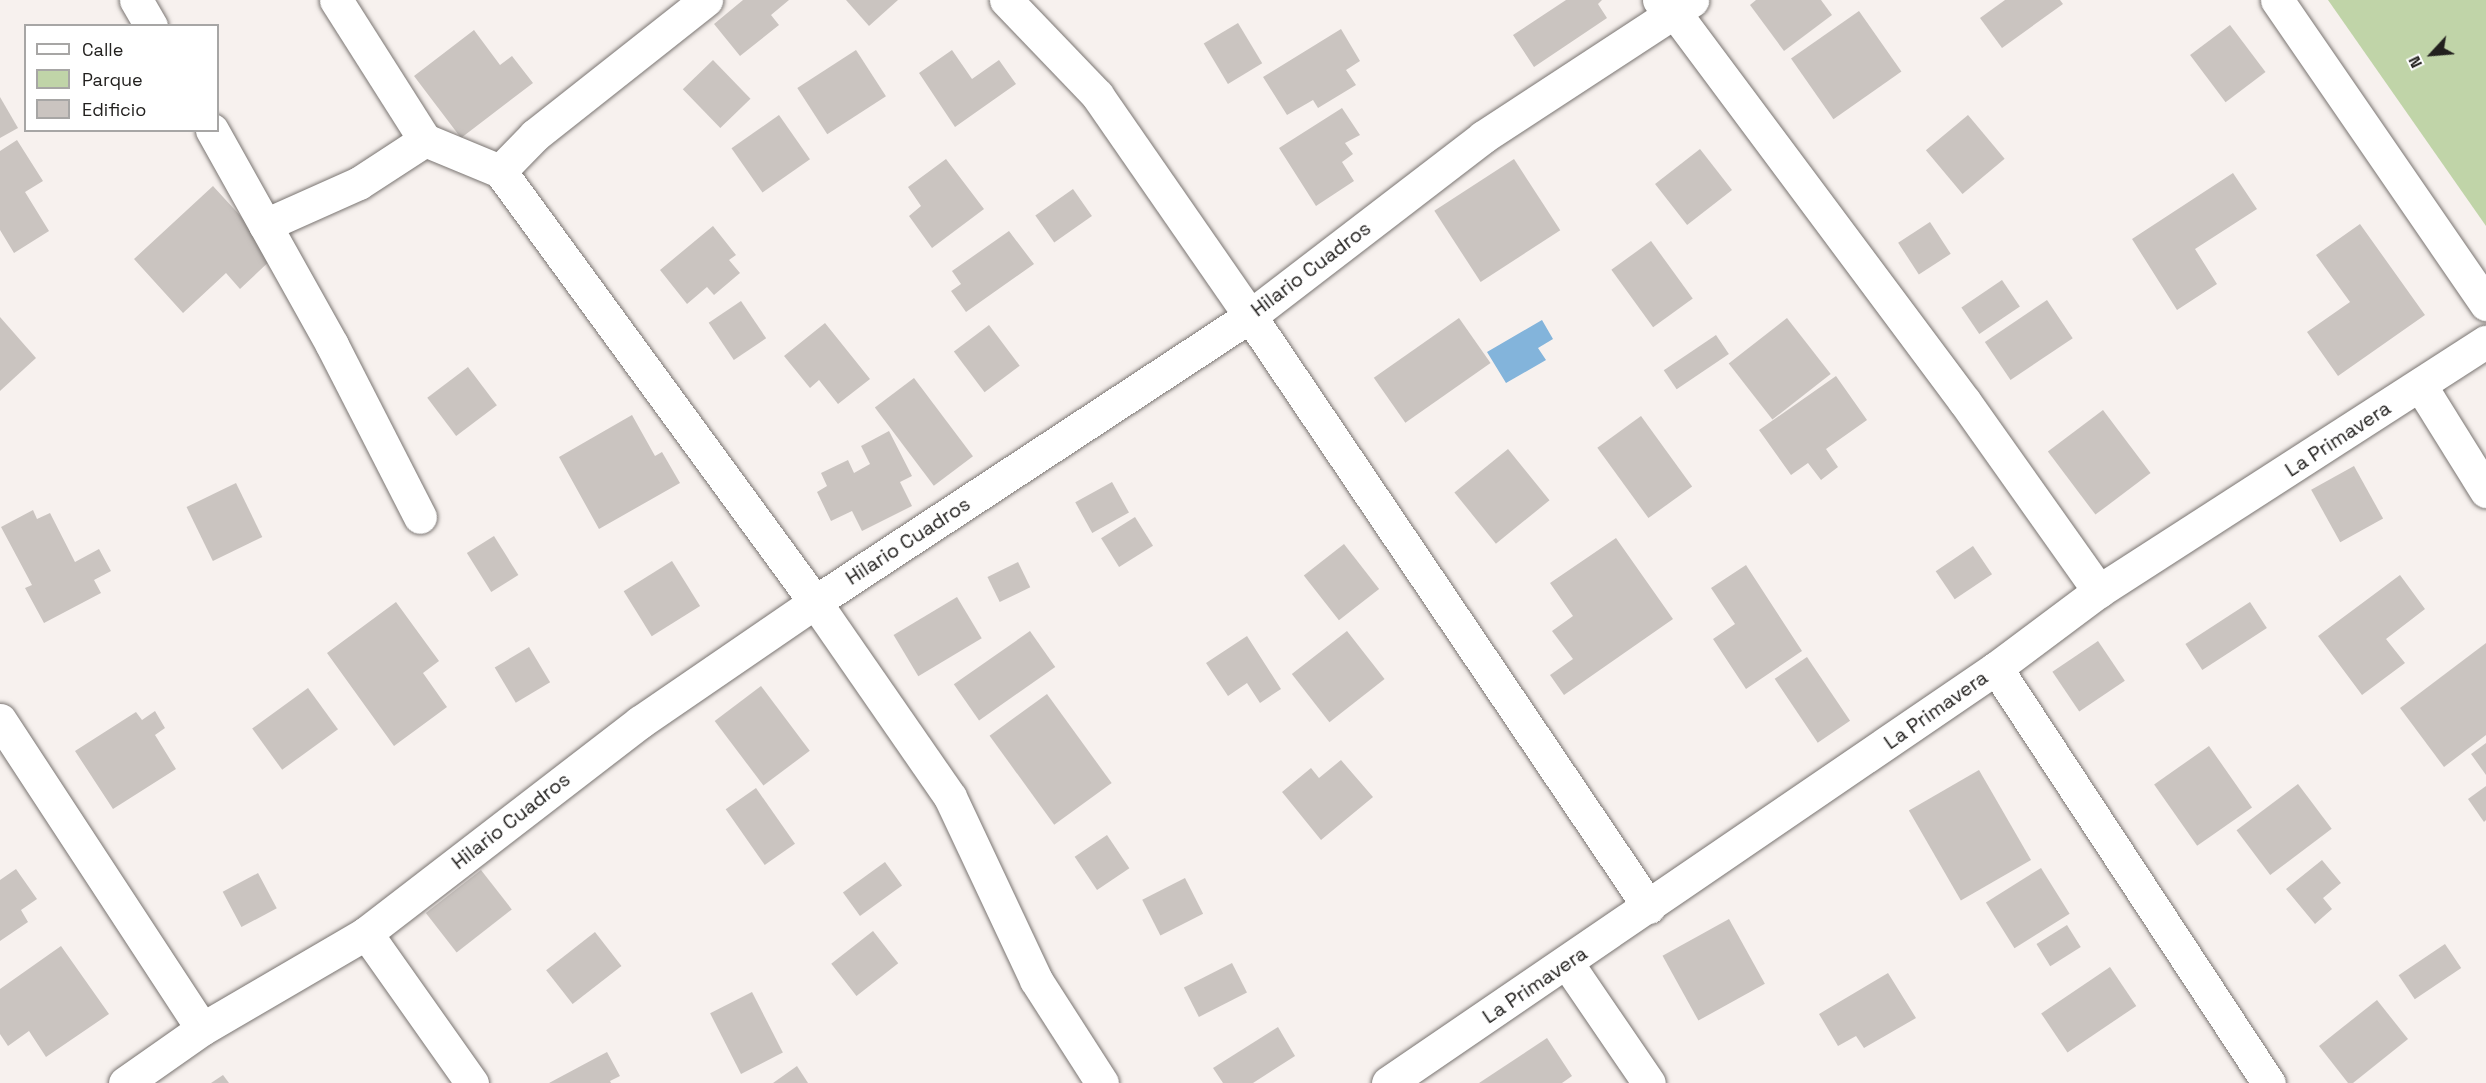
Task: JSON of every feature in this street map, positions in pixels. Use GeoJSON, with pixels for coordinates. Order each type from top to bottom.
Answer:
{"type":"FeatureCollection","features":[{"type":"Feature","properties":{"kind":"street"},"geometry":{"type":"LineString","coordinates":[[136,0],[150,24]]}},
{"type":"Feature","properties":{"kind":"street"},"geometry":{"type":"LineString","coordinates":[[336,0],[425,140],[500,171],[815,602],[950,797],[1036,980],[1102,1083]]}},
{"type":"Feature","properties":{"kind":"street"},"geometry":{"type":"LineString","coordinates":[[500,171],[535,135],[706,0]]}},
{"type":"Feature","properties":{"kind":"street"},"geometry":{"type":"LineString","coordinates":[[1006,0],[1097,95],[1250,316],[1649,907]]}},
{"type":"Feature","properties":{"kind":"street"},"geometry":{"type":"LineString","coordinates":[[2277,0],[2486,304]]}},
{"type":"Feature","properties":{"kind":"street"},"geometry":{"type":"LineString","coordinates":[[1675,4],[1965,402],[2099,591]]}},
{"type":"Feature","properties":{"kind":"street","name":"Hilario Cuadros"},"geometry":{"type":"LineString","coordinates":[[125,1083],[202,1029],[366,933],[640,722],[815,602],[1250,316],[1483,137],[1675,4]]}},
{"type":"Feature","properties":{"kind":"street"},"geometry":{"type":"LineString","coordinates":[[213,132],[332,345],[420,517]]}},
{"type":"Feature","properties":{"kind":"street"},"geometry":{"type":"LineString","coordinates":[[266,225],[359,183],[425,140]]}},
{"type":"Feature","properties":{"kind":"street","name":"La Primavera"},"geometry":{"type":"LineString","coordinates":[[1388,1083],[1996,668],[2099,591],[2486,342]]}},
{"type":"Feature","properties":{"kind":"street"},"geometry":{"type":"LineString","coordinates":[[2420,385],[2486,491]]}},
{"type":"Feature","properties":{"kind":"street"},"geometry":{"type":"LineString","coordinates":[[1996,668],[2269,1083]]}},
{"type":"Feature","properties":{"kind":"street"},"geometry":{"type":"LineString","coordinates":[[0,720],[202,1029]]}},
{"type":"Feature","properties":{"kind":"street"},"geometry":{"type":"LineString","coordinates":[[366,933],[472,1083]]}},
{"type":"Feature","properties":{"kind":"street"},"geometry":{"type":"LineString","coordinates":[[1567,963],[1649,1083]]}},
{"type":"Feature","properties":{"kind":"green space"},"geometry":{"type":"Polygon","coordinates":[[[2328,0],[2486,0],[2486,226],[2328,0]]]}},
{"type":"Feature","properties":{"kind":"water"},"geometry":{"type":"Polygon","coordinates":[[[1542,320],[1553,339],[1538,348],[1546,360],[1506,383],[1487,352],[1542,320]]]}},
{"type":"Feature","properties":{"kind":"building"},"geometry":{"type":"Polygon","coordinates":[[[743,0],[789,0],[771,15],[779,25],[740,56],[714,24],[743,0]]]}},
{"type":"Feature","properties":{"kind":"building"},"geometry":{"type":"Polygon","coordinates":[[[846,0],[898,0],[869,26],[846,0]]]}},
{"type":"Feature","properties":{"kind":"building"},"geometry":{"type":"Polygon","coordinates":[[[1566,0],[1602,0],[1598,4],[1607,18],[1534,67],[1513,35],[1566,0]]]}},
{"type":"Feature","properties":{"kind":"building"},"geometry":{"type":"Polygon","coordinates":[[[1756,0],[1821,0],[1832,15],[1784,51],[1750,5],[1756,0]]]}},
{"type":"Feature","properties":{"kind":"building"},"geometry":{"type":"Polygon","coordinates":[[[2005,0],[2060,0],[2063,4],[2002,48],[1980,18],[2005,0]]]}},
{"type":"Feature","properties":{"kind":"building"},"geometry":{"type":"Polygon","coordinates":[[[1859,11],[1901,72],[1833,119],[1791,59],[1859,11]]]}},
{"type":"Feature","properties":{"kind":"building"},"geometry":{"type":"Polygon","coordinates":[[[1238,23],[1262,63],[1228,84],[1204,44],[1238,23]]]}},
{"type":"Feature","properties":{"kind":"building"},"geometry":{"type":"Polygon","coordinates":[[[2230,25],[2266,72],[2226,102],[2190,55],[2230,25]]]}},
{"type":"Feature","properties":{"kind":"building"},"geometry":{"type":"Polygon","coordinates":[[[1341,29],[1360,61],[1346,70],[1356,85],[1318,108],[1313,100],[1287,115],[1263,77],[1341,29]]]}},
{"type":"Feature","properties":{"kind":"building"},"geometry":{"type":"Polygon","coordinates":[[[474,30],[500,65],[512,56],[533,83],[461,138],[414,76],[474,30]]]}},
{"type":"Feature","properties":{"kind":"building"},"geometry":{"type":"Polygon","coordinates":[[[856,50],[886,96],[827,134],[797,88],[856,50]]]}},
{"type":"Feature","properties":{"kind":"building"},"geometry":{"type":"Polygon","coordinates":[[[952,50],[972,79],[999,60],[1016,84],[955,127],[919,73],[952,50]]]}},
{"type":"Feature","properties":{"kind":"building"},"geometry":{"type":"Polygon","coordinates":[[[713,60],[751,99],[720,128],[683,89],[713,60]]]}},
{"type":"Feature","properties":{"kind":"building"},"geometry":{"type":"Polygon","coordinates":[[[0,97],[18,128],[0,138],[0,97]]]}},
{"type":"Feature","properties":{"kind":"building"},"geometry":{"type":"Polygon","coordinates":[[[1342,108],[1360,135],[1345,143],[1353,154],[1342,162],[1354,181],[1316,206],[1279,148],[1342,108]]]}},
{"type":"Feature","properties":{"kind":"building"},"geometry":{"type":"Polygon","coordinates":[[[779,115],[810,159],[762,193],[731,148],[779,115]]]}},
{"type":"Feature","properties":{"kind":"building"},"geometry":{"type":"Polygon","coordinates":[[[1968,115],[2005,159],[1963,194],[1926,150],[1968,115]]]}},
{"type":"Feature","properties":{"kind":"building"},"geometry":{"type":"Polygon","coordinates":[[[17,140],[43,181],[25,192],[49,231],[14,253],[0,230],[0,151],[17,140]]]}},
{"type":"Feature","properties":{"kind":"building"},"geometry":{"type":"Polygon","coordinates":[[[1700,149],[1732,190],[1687,225],[1655,184],[1700,149]]]}},
{"type":"Feature","properties":{"kind":"building"},"geometry":{"type":"Polygon","coordinates":[[[946,159],[984,209],[932,248],[909,216],[921,206],[908,187],[946,159]]]}},
{"type":"Feature","properties":{"kind":"building"},"geometry":{"type":"Polygon","coordinates":[[[1514,159],[1560,230],[1481,282],[1434,211],[1514,159]]]}},
{"type":"Feature","properties":{"kind":"building"},"geometry":{"type":"Polygon","coordinates":[[[2233,173],[2257,209],[2195,249],[2217,284],[2177,310],[2132,239],[2233,173]]]}},
{"type":"Feature","properties":{"kind":"building"},"geometry":{"type":"Polygon","coordinates":[[[213,186],[276,255],[240,289],[226,273],[183,313],[134,259],[213,186]]]}},
{"type":"Feature","properties":{"kind":"building"},"geometry":{"type":"Polygon","coordinates":[[[1073,189],[1092,216],[1054,242],[1035,215],[1073,189]]]}},
{"type":"Feature","properties":{"kind":"building"},"geometry":{"type":"Polygon","coordinates":[[[1930,222],[1951,254],[1919,275],[1898,243],[1930,222]]]}},
{"type":"Feature","properties":{"kind":"building"},"geometry":{"type":"Polygon","coordinates":[[[2360,224],[2425,315],[2338,376],[2307,332],[2350,302],[2316,255],[2360,224]]]}},
{"type":"Feature","properties":{"kind":"building"},"geometry":{"type":"Polygon","coordinates":[[[713,226],[736,255],[729,260],[740,273],[714,295],[707,287],[687,304],[660,270],[713,226]]]}},
{"type":"Feature","properties":{"kind":"building"},"geometry":{"type":"Polygon","coordinates":[[[1009,231],[1034,264],[966,312],[951,291],[961,284],[952,271],[1009,231]]]}},
{"type":"Feature","properties":{"kind":"building"},"geometry":{"type":"Polygon","coordinates":[[[1651,241],[1693,298],[1653,327],[1611,270],[1651,241]]]}},
{"type":"Feature","properties":{"kind":"building"},"geometry":{"type":"Polygon","coordinates":[[[2002,280],[2020,307],[1979,334],[1961,307],[2002,280]]]}},
{"type":"Feature","properties":{"kind":"building"},"geometry":{"type":"Polygon","coordinates":[[[2047,300],[2073,338],[2011,380],[1985,342],[2047,300]]]}},
{"type":"Feature","properties":{"kind":"building"},"geometry":{"type":"Polygon","coordinates":[[[741,301],[766,338],[734,360],[709,323],[741,301]]]}},
{"type":"Feature","properties":{"kind":"building"},"geometry":{"type":"Polygon","coordinates":[[[0,317],[36,358],[0,391],[0,317]]]}},
{"type":"Feature","properties":{"kind":"building"},"geometry":{"type":"Polygon","coordinates":[[[1459,318],[1491,363],[1405,423],[1374,378],[1459,318]]]}},
{"type":"Feature","properties":{"kind":"building"},"geometry":{"type":"Polygon","coordinates":[[[1787,318],[1831,374],[1772,420],[1729,364],[1787,318]]]}},
{"type":"Feature","properties":{"kind":"building"},"geometry":{"type":"Polygon","coordinates":[[[825,323],[870,379],[838,404],[819,380],[810,388],[784,356],[825,323]]]}},
{"type":"Feature","properties":{"kind":"building"},"geometry":{"type":"Polygon","coordinates":[[[989,325],[1020,366],[985,392],[954,351],[989,325]]]}},
{"type":"Feature","properties":{"kind":"building"},"geometry":{"type":"Polygon","coordinates":[[[1716,335],[1729,354],[1677,389],[1664,370],[1716,335]]]}},
{"type":"Feature","properties":{"kind":"building"},"geometry":{"type":"Polygon","coordinates":[[[468,367],[497,405],[456,436],[427,398],[468,367]]]}},
{"type":"Feature","properties":{"kind":"building"},"geometry":{"type":"Polygon","coordinates":[[[1836,376],[1867,420],[1826,449],[1838,467],[1821,480],[1808,463],[1791,475],[1759,430],[1836,376]]]}},
{"type":"Feature","properties":{"kind":"building"},"geometry":{"type":"Polygon","coordinates":[[[914,378],[973,456],[934,486],[875,407],[914,378]]]}},
{"type":"Feature","properties":{"kind":"building"},"geometry":{"type":"Polygon","coordinates":[[[2103,410],[2151,473],[2095,515],[2048,452],[2103,410]]]}},
{"type":"Feature","properties":{"kind":"building"},"geometry":{"type":"Polygon","coordinates":[[[632,415],[655,456],[662,452],[680,483],[599,529],[559,457],[632,415]]]}},
{"type":"Feature","properties":{"kind":"building"},"geometry":{"type":"Polygon","coordinates":[[[1641,416],[1692,486],[1648,518],[1597,448],[1641,416]]]}},
{"type":"Feature","properties":{"kind":"building"},"geometry":{"type":"Polygon","coordinates":[[[889,431],[912,476],[900,482],[912,506],[862,531],[852,511],[831,521],[817,492],[827,486],[821,473],[848,460],[854,473],[870,464],[861,446],[889,431]]]}},
{"type":"Feature","properties":{"kind":"building"},"geometry":{"type":"Polygon","coordinates":[[[1508,449],[1550,500],[1496,544],[1454,492],[1508,449]]]}},
{"type":"Feature","properties":{"kind":"building"},"geometry":{"type":"Polygon","coordinates":[[[2354,466],[2383,518],[2340,542],[2311,490],[2354,466]]]}},
{"type":"Feature","properties":{"kind":"building"},"geometry":{"type":"Polygon","coordinates":[[[1112,482],[1129,513],[1092,533],[1075,502],[1112,482]]]}},
{"type":"Feature","properties":{"kind":"building"},"geometry":{"type":"Polygon","coordinates":[[[236,483],[262,537],[213,561],[187,507],[236,483]]]}},
{"type":"Feature","properties":{"kind":"building"},"geometry":{"type":"Polygon","coordinates":[[[33,510],[37,519],[50,513],[75,562],[99,549],[111,571],[94,580],[101,593],[44,623],[25,588],[32,585],[1,527],[33,510]]]}},
{"type":"Feature","properties":{"kind":"building"},"geometry":{"type":"Polygon","coordinates":[[[1135,517],[1153,546],[1119,567],[1101,538],[1135,517]]]}},
{"type":"Feature","properties":{"kind":"building"},"geometry":{"type":"Polygon","coordinates":[[[494,536],[518,575],[491,592],[467,553],[494,536]]]}},
{"type":"Feature","properties":{"kind":"building"},"geometry":{"type":"Polygon","coordinates":[[[1616,538],[1673,619],[1564,695],[1550,675],[1573,659],[1552,631],[1573,616],[1550,583],[1616,538]]]}},
{"type":"Feature","properties":{"kind":"building"},"geometry":{"type":"Polygon","coordinates":[[[1344,544],[1379,589],[1339,620],[1304,575],[1344,544]]]}},
{"type":"Feature","properties":{"kind":"building"},"geometry":{"type":"Polygon","coordinates":[[[1973,546],[1992,574],[1955,599],[1936,571],[1973,546]]]}},
{"type":"Feature","properties":{"kind":"building"},"geometry":{"type":"Polygon","coordinates":[[[672,561],[700,606],[652,636],[624,591],[672,561]]]}},
{"type":"Feature","properties":{"kind":"building"},"geometry":{"type":"Polygon","coordinates":[[[1018,562],[1030,587],[1000,602],[987,577],[1018,562]]]}},
{"type":"Feature","properties":{"kind":"building"},"geometry":{"type":"Polygon","coordinates":[[[1746,565],[1802,651],[1746,689],[1713,639],[1735,624],[1711,588],[1746,565]]]}},
{"type":"Feature","properties":{"kind":"building"},"geometry":{"type":"Polygon","coordinates":[[[2400,575],[2425,609],[2386,639],[2405,663],[2362,695],[2318,636],[2400,575]]]}},
{"type":"Feature","properties":{"kind":"building"},"geometry":{"type":"Polygon","coordinates":[[[957,597],[982,638],[918,676],[894,635],[957,597]]]}},
{"type":"Feature","properties":{"kind":"building"},"geometry":{"type":"Polygon","coordinates":[[[396,602],[439,661],[423,673],[447,707],[394,746],[327,653],[396,602]]]}},
{"type":"Feature","properties":{"kind":"building"},"geometry":{"type":"Polygon","coordinates":[[[2250,602],[2267,628],[2202,670],[2185,644],[2250,602]]]}},
{"type":"Feature","properties":{"kind":"building"},"geometry":{"type":"Polygon","coordinates":[[[1030,631],[1055,667],[979,720],[954,684],[1030,631]]]}},
{"type":"Feature","properties":{"kind":"building"},"geometry":{"type":"Polygon","coordinates":[[[1347,631],[1385,679],[1329,722],[1292,674],[1347,631]]]}},
{"type":"Feature","properties":{"kind":"building"},"geometry":{"type":"Polygon","coordinates":[[[1247,636],[1281,689],[1260,703],[1247,683],[1228,696],[1206,663],[1247,636]]]}},
{"type":"Feature","properties":{"kind":"building"},"geometry":{"type":"Polygon","coordinates":[[[2098,641],[2125,681],[2079,712],[2052,672],[2098,641]]]}},
{"type":"Feature","properties":{"kind":"building"},"geometry":{"type":"Polygon","coordinates":[[[2486,643],[2486,735],[2444,767],[2400,708],[2486,643]]]}},
{"type":"Feature","properties":{"kind":"building"},"geometry":{"type":"Polygon","coordinates":[[[529,647],[550,682],[516,703],[495,668],[529,647]]]}},
{"type":"Feature","properties":{"kind":"building"},"geometry":{"type":"Polygon","coordinates":[[[1807,657],[1850,721],[1818,743],[1775,679],[1807,657]]]}},
{"type":"Feature","properties":{"kind":"building"},"geometry":{"type":"Polygon","coordinates":[[[761,686],[810,751],[763,786],[715,721],[761,686]]]}},
{"type":"Feature","properties":{"kind":"building"},"geometry":{"type":"Polygon","coordinates":[[[308,688],[338,729],[282,770],[252,729],[308,688]]]}},
{"type":"Feature","properties":{"kind":"building"},"geometry":{"type":"Polygon","coordinates":[[[1047,694],[1112,783],[1054,825],[990,736],[1047,694]]]}},
{"type":"Feature","properties":{"kind":"building"},"geometry":{"type":"Polygon","coordinates":[[[155,711],[165,728],[155,735],[176,769],[113,809],[75,751],[136,712],[142,720],[155,711]]]}},
{"type":"Feature","properties":{"kind":"building"},"geometry":{"type":"Polygon","coordinates":[[[2486,743],[2486,775],[2471,754],[2486,743]]]}},
{"type":"Feature","properties":{"kind":"building"},"geometry":{"type":"Polygon","coordinates":[[[2209,746],[2252,807],[2197,846],[2154,784],[2209,746]]]}},
{"type":"Feature","properties":{"kind":"building"},"geometry":{"type":"Polygon","coordinates":[[[1341,760],[1373,797],[1321,840],[1282,792],[1311,768],[1319,778],[1341,760]]]}},
{"type":"Feature","properties":{"kind":"building"},"geometry":{"type":"Polygon","coordinates":[[[1979,770],[2031,860],[1961,901],[1909,810],[1979,770]]]}},
{"type":"Feature","properties":{"kind":"building"},"geometry":{"type":"Polygon","coordinates":[[[2298,784],[2332,829],[2270,875],[2237,830],[2298,784]]]}},
{"type":"Feature","properties":{"kind":"building"},"geometry":{"type":"Polygon","coordinates":[[[2486,786],[2486,820],[2484,822],[2468,799],[2486,786]]]}},
{"type":"Feature","properties":{"kind":"building"},"geometry":{"type":"Polygon","coordinates":[[[756,788],[795,844],[765,865],[726,809],[756,788]]]}},
{"type":"Feature","properties":{"kind":"building"},"geometry":{"type":"Polygon","coordinates":[[[1107,835],[1129,868],[1097,890],[1075,857],[1107,835]]]}},
{"type":"Feature","properties":{"kind":"building"},"geometry":{"type":"Polygon","coordinates":[[[2322,860],[2341,883],[2323,898],[2332,909],[2315,924],[2286,889],[2322,860]]]}},
{"type":"Feature","properties":{"kind":"building"},"geometry":{"type":"Polygon","coordinates":[[[885,862],[902,885],[860,916],[843,893],[885,862]]]}},
{"type":"Feature","properties":{"kind":"building"},"geometry":{"type":"Polygon","coordinates":[[[2041,868],[2070,914],[2014,948],[1986,902],[2041,868]]]}},
{"type":"Feature","properties":{"kind":"building"},"geometry":{"type":"Polygon","coordinates":[[[16,869],[37,899],[21,910],[28,922],[0,941],[0,880],[16,869]]]}},
{"type":"Feature","properties":{"kind":"building"},"geometry":{"type":"Polygon","coordinates":[[[481,870],[512,909],[457,952],[426,913],[481,870]]]}},
{"type":"Feature","properties":{"kind":"building"},"geometry":{"type":"Polygon","coordinates":[[[258,873],[277,908],[241,927],[223,892],[258,873]]]}},
{"type":"Feature","properties":{"kind":"building"},"geometry":{"type":"Polygon","coordinates":[[[1185,878],[1203,914],[1160,935],[1142,900],[1185,878]]]}},
{"type":"Feature","properties":{"kind":"building"},"geometry":{"type":"Polygon","coordinates":[[[1729,919],[1765,984],[1698,1021],[1663,956],[1729,919]]]}},
{"type":"Feature","properties":{"kind":"building"},"geometry":{"type":"Polygon","coordinates":[[[2067,925],[2081,947],[2050,966],[2036,944],[2067,925]]]}},
{"type":"Feature","properties":{"kind":"building"},"geometry":{"type":"Polygon","coordinates":[[[873,931],[898,963],[856,996],[831,964],[873,931]]]}},
{"type":"Feature","properties":{"kind":"building"},"geometry":{"type":"Polygon","coordinates":[[[595,932],[621,966],[573,1004],[546,970],[595,932]]]}},
{"type":"Feature","properties":{"kind":"building"},"geometry":{"type":"Polygon","coordinates":[[[2445,944],[2461,968],[2415,999],[2399,975],[2445,944]]]}},
{"type":"Feature","properties":{"kind":"building"},"geometry":{"type":"Polygon","coordinates":[[[61,946],[109,1014],[46,1057],[29,1031],[8,1046],[0,1034],[0,989],[61,946]]]}},
{"type":"Feature","properties":{"kind":"building"},"geometry":{"type":"Polygon","coordinates":[[[1232,963],[1247,992],[1199,1017],[1184,988],[1232,963]]]}},
{"type":"Feature","properties":{"kind":"building"},"geometry":{"type":"Polygon","coordinates":[[[2110,967],[2136,1006],[2067,1052],[2041,1013],[2110,967]]]}},
{"type":"Feature","properties":{"kind":"building"},"geometry":{"type":"Polygon","coordinates":[[[1888,973],[1916,1018],[1864,1048],[1856,1036],[1838,1046],[1819,1014],[1888,973]]]}},
{"type":"Feature","properties":{"kind":"building"},"geometry":{"type":"Polygon","coordinates":[[[752,992],[783,1053],[741,1074],[710,1013],[752,992]]]}},
{"type":"Feature","properties":{"kind":"building"},"geometry":{"type":"Polygon","coordinates":[[[2377,1000],[2408,1039],[2353,1083],[2348,1083],[2319,1046],[2377,1000]]]}},
{"type":"Feature","properties":{"kind":"building"},"geometry":{"type":"Polygon","coordinates":[[[1278,1027],[1295,1056],[1253,1083],[1223,1083],[1213,1068],[1278,1027]]]}},
{"type":"Feature","properties":{"kind":"building"},"geometry":{"type":"Polygon","coordinates":[[[1547,1038],[1572,1076],[1562,1083],[1479,1083],[1547,1038]]]}},
{"type":"Feature","properties":{"kind":"building"},"geometry":{"type":"Polygon","coordinates":[[[607,1052],[620,1076],[610,1081],[611,1083],[549,1083],[607,1052]]]}},
{"type":"Feature","properties":{"kind":"building"},"geometry":{"type":"Polygon","coordinates":[[[797,1066],[808,1083],[773,1083],[797,1066]]]}},
{"type":"Feature","properties":{"kind":"building"},"geometry":{"type":"Polygon","coordinates":[[[223,1075],[229,1083],[211,1083],[223,1075]]]}}]}
